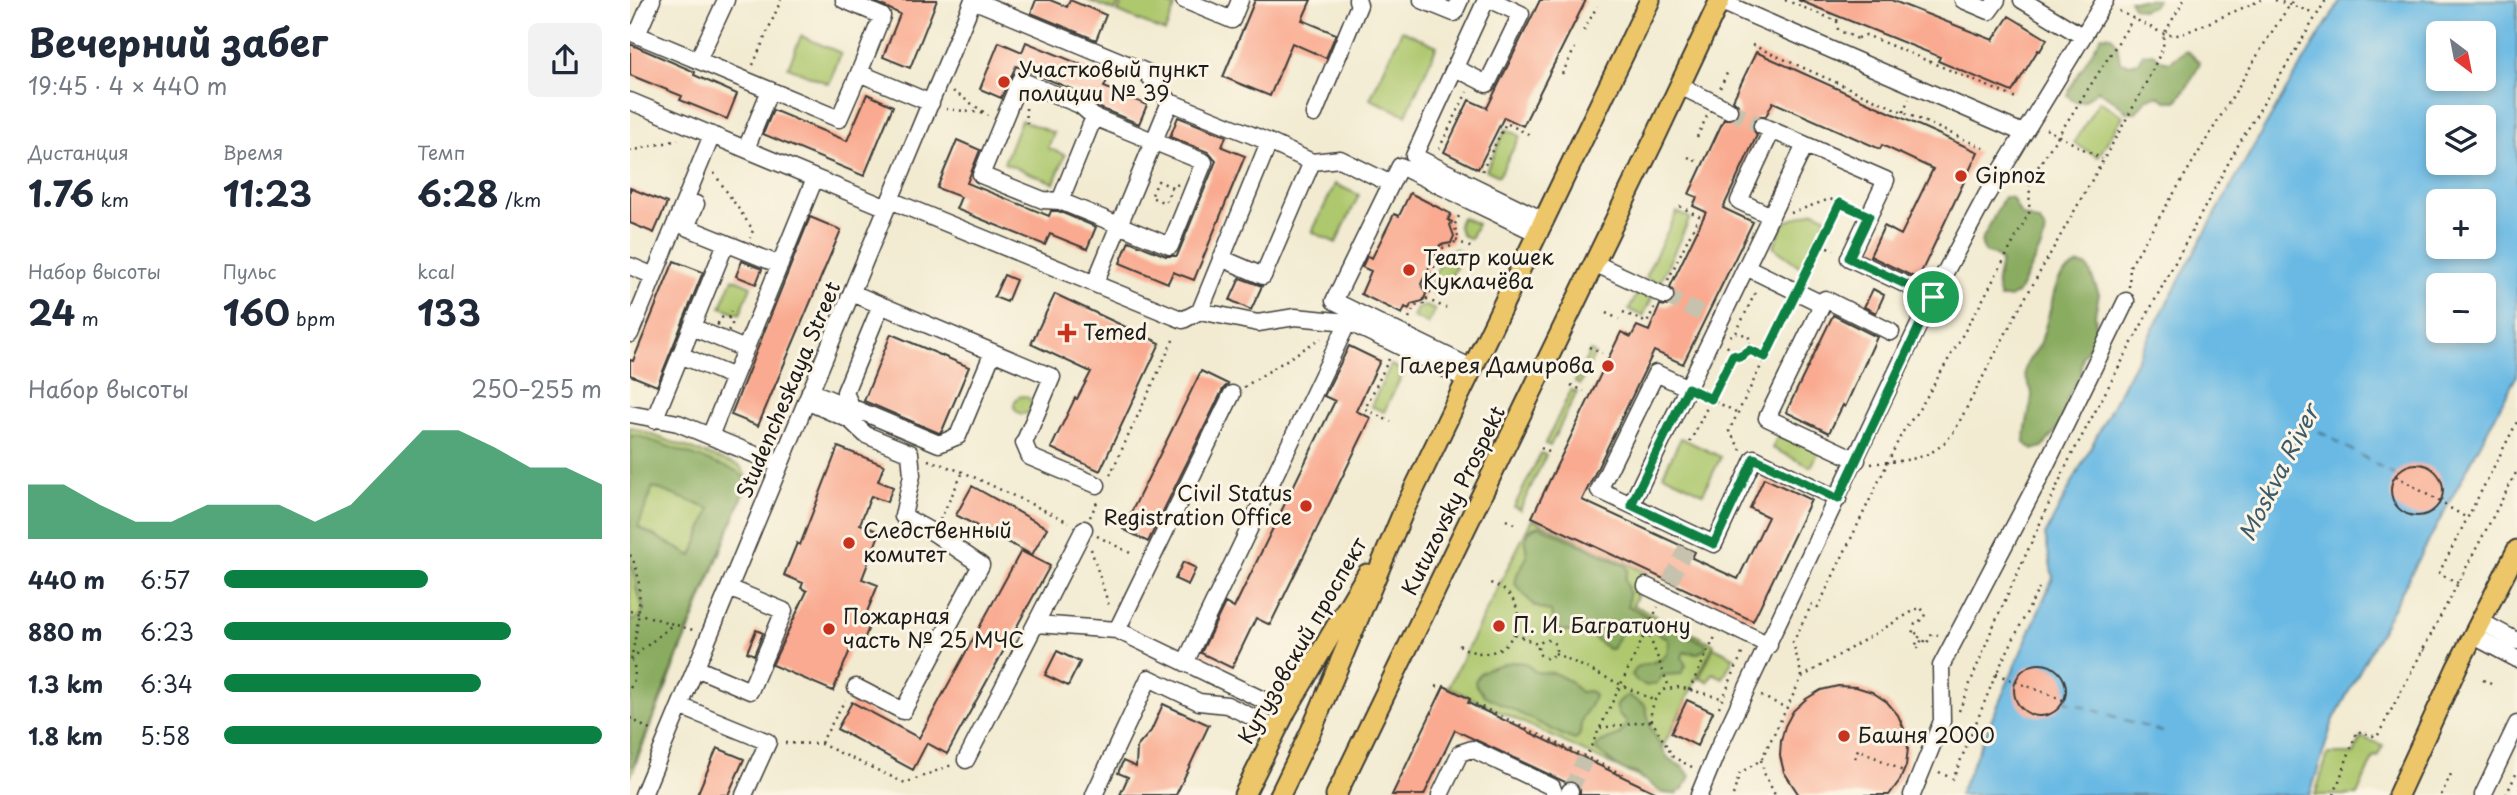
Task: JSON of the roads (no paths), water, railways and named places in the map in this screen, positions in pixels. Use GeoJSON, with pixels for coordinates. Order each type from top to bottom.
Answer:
{"type":"FeatureCollection","features":[{"type":"Feature","properties":{"kind":"main road","name":"Kutuzovsky Prospekt"},"geometry":{"type":"LineString","coordinates":[[1280,795],[1311,732],[1404,510],[1650,0]]}},
{"type":"Feature","properties":{"kind":"main road","name":"Kutuzovsky Prospekt"},"geometry":{"type":"LineString","coordinates":[[1336,795],[1720,1]]}},
{"type":"Feature","properties":{"kind":"main road","name":"Кутузовский проспект"},"geometry":{"type":"LineString","coordinates":[[1244,795],[1286,711],[1404,510]]}},
{"type":"Feature","properties":{"kind":"main road"},"geometry":{"type":"LineString","coordinates":[[2398,795],[2476,628],[2517,550]]}},
{"type":"Feature","properties":{"kind":"street"},"geometry":{"type":"LineString","coordinates":[[652,0],[634,33],[839,120],[882,16],[844,0]]}},
{"type":"Feature","properties":{"kind":"street"},"geometry":{"type":"LineString","coordinates":[[973,0],[1146,72],[1170,102],[1312,162],[1340,159],[1391,184]]}},
{"type":"Feature","properties":{"kind":"street","name":"Studencheskaya Street"},"geometry":{"type":"LineString","coordinates":[[643,795],[888,204],[938,106],[973,0]]}},
{"type":"Feature","properties":{"kind":"street"},"geometry":{"type":"LineString","coordinates":[[1184,0],[1232,20],[1240,0]]}},
{"type":"Feature","properties":{"kind":"street"},"geometry":{"type":"LineString","coordinates":[[1314,114],[1359,5],[1357,0]]}},
{"type":"Feature","properties":{"kind":"street"},"geometry":{"type":"LineString","coordinates":[[1422,0],[1454,13],[1460,0]]}},
{"type":"Feature","properties":{"kind":"street"},"geometry":{"type":"LineString","coordinates":[[1464,190],[1414,156],[1486,0]]}},
{"type":"Feature","properties":{"kind":"street"},"geometry":{"type":"LineString","coordinates":[[1455,68],[1487,83],[1521,15],[1491,0]]}},
{"type":"Feature","properties":{"kind":"street"},"geometry":{"type":"LineString","coordinates":[[1962,0],[1989,11],[1997,0]]}},
{"type":"Feature","properties":{"kind":"street"},"geometry":{"type":"LineString","coordinates":[[2022,0],[2082,36]]}},
{"type":"Feature","properties":{"kind":"street"},"geometry":{"type":"LineString","coordinates":[[1720,1],[2027,127]]}},
{"type":"Feature","properties":{"kind":"street"},"geometry":{"type":"LineString","coordinates":[[698,61],[718,2]]}},
{"type":"Feature","properties":{"kind":"street"},"geometry":{"type":"LineString","coordinates":[[1699,795],[1718,749],[1838,499],[1862,462],[1933,297],[2027,127],[2104,2]]}},
{"type":"Feature","properties":{"kind":"street"},"geometry":{"type":"LineString","coordinates":[[859,73],[938,106]]}},
{"type":"Feature","properties":{"kind":"street"},"geometry":{"type":"LineString","coordinates":[[1020,80],[1080,105],[1094,117],[1154,142],[1204,162],[1170,246],[1060,201],[1043,200],[981,175],[1020,80]]}},
{"type":"Feature","properties":{"kind":"street"},"geometry":{"type":"LineString","coordinates":[[1680,86],[1729,110]]}},
{"type":"Feature","properties":{"kind":"street"},"geometry":{"type":"LineString","coordinates":[[746,149],[770,90]]}},
{"type":"Feature","properties":{"kind":"street"},"geometry":{"type":"LineString","coordinates":[[630,101],[815,178],[1095,283],[1183,320],[1200,312],[1258,323],[1295,317],[1348,322],[1393,335]]}},
{"type":"Feature","properties":{"kind":"street"},"geometry":{"type":"LineString","coordinates":[[1095,283],[1170,102]]}},
{"type":"Feature","properties":{"kind":"street"},"geometry":{"type":"LineString","coordinates":[[1060,201],[1094,117]]}},
{"type":"Feature","properties":{"kind":"street"},"geometry":{"type":"LineString","coordinates":[[1772,213],[1739,201],[1767,128],[1886,180],[1849,258],[1933,297]]}},
{"type":"Feature","properties":{"kind":"street"},"geometry":{"type":"LineString","coordinates":[[630,334],[709,134]]}},
{"type":"Feature","properties":{"kind":"street"},"geometry":{"type":"LineString","coordinates":[[1200,312],[1269,142]]}},
{"type":"Feature","properties":{"kind":"street"},"geometry":{"type":"LineString","coordinates":[[1631,505],[1688,388],[1713,318],[1746,267],[1805,145]]}},
{"type":"Feature","properties":{"kind":"street"},"geometry":{"type":"LineString","coordinates":[[1221,258],[1263,276],[1312,162]]}},
{"type":"Feature","properties":{"kind":"street"},"geometry":{"type":"LineString","coordinates":[[1471,374],[1393,335],[1334,301],[1400,166],[1464,190],[1542,227]]}},
{"type":"Feature","properties":{"kind":"street"},"geometry":{"type":"LineString","coordinates":[[710,436],[815,178]]}},
{"type":"Feature","properties":{"kind":"street"},"geometry":{"type":"LineString","coordinates":[[696,204],[687,227],[780,265]]}},
{"type":"Feature","properties":{"kind":"street"},"geometry":{"type":"LineString","coordinates":[[654,420],[726,243]]}},
{"type":"Feature","properties":{"kind":"street"},"geometry":{"type":"LineString","coordinates":[[1594,263],[1663,293]]}},
{"type":"Feature","properties":{"kind":"street"},"geometry":{"type":"LineString","coordinates":[[630,266],[654,276]]}},
{"type":"Feature","properties":{"kind":"street"},"geometry":{"type":"LineString","coordinates":[[1746,267],[1822,304]]}},
{"type":"Feature","properties":{"kind":"street"},"geometry":{"type":"LineString","coordinates":[[852,293],[1052,377],[1024,443],[1030,457],[1102,486]]}},
{"type":"Feature","properties":{"kind":"street"},"geometry":{"type":"LineString","coordinates":[[1862,462],[1767,418],[1825,299],[1891,332]]}},
{"type":"Feature","properties":{"kind":"street"},"geometry":{"type":"LineString","coordinates":[[1912,795],[1942,721],[1941,666],[2038,481],[2126,301]]}},
{"type":"Feature","properties":{"kind":"street"},"geometry":{"type":"LineString","coordinates":[[881,305],[845,392],[851,407],[939,444],[958,436],[993,352]]}},
{"type":"Feature","properties":{"kind":"street"},"geometry":{"type":"LineString","coordinates":[[1185,663],[1348,322]]}},
{"type":"Feature","properties":{"kind":"street"},"geometry":{"type":"LineString","coordinates":[[692,327],[745,349]]}},
{"type":"Feature","properties":{"kind":"street"},"geometry":{"type":"LineString","coordinates":[[680,355],[734,377]]}},
{"type":"Feature","properties":{"kind":"street"},"geometry":{"type":"LineString","coordinates":[[1688,388],[1656,373],[1600,490],[1631,505],[1689,541],[1714,544],[1754,458],[1838,499]]}},
{"type":"Feature","properties":{"kind":"street"},"geometry":{"type":"LineString","coordinates":[[1117,630],[1232,394]]}},
{"type":"Feature","properties":{"kind":"street"},"geometry":{"type":"LineString","coordinates":[[808,396],[841,404],[849,401]]}},
{"type":"Feature","properties":{"kind":"street"},"geometry":{"type":"LineString","coordinates":[[808,396],[850,420],[866,435],[909,453],[912,475],[903,516],[981,565],[903,711],[856,687]]}},
{"type":"Feature","properties":{"kind":"street"},"geometry":{"type":"LineString","coordinates":[[630,414],[678,423],[779,465]]}},
{"type":"Feature","properties":{"kind":"street"},"geometry":{"type":"LineString","coordinates":[[966,760],[1084,529]]}},
{"type":"Feature","properties":{"kind":"street"},"geometry":{"type":"LineString","coordinates":[[1646,586],[1667,588],[1722,622],[1769,645]]}},
{"type":"Feature","properties":{"kind":"street"},"geometry":{"type":"LineString","coordinates":[[696,668],[750,691],[784,611],[729,587]]}},
{"type":"Feature","properties":{"kind":"street"},"geometry":{"type":"LineString","coordinates":[[1037,624],[1117,630],[1286,711]]}},
{"type":"Feature","properties":{"kind":"street"},"geometry":{"type":"LineString","coordinates":[[2476,628],[2517,641]]}},
{"type":"Feature","properties":{"kind":"street"},"geometry":{"type":"LineString","coordinates":[[2476,628],[2517,659]]}},
{"type":"Feature","properties":{"kind":"street"},"geometry":{"type":"LineString","coordinates":[[1094,795],[1149,678],[1199,702],[1227,705],[1277,729]]}},
{"type":"Feature","properties":{"kind":"street"},"geometry":{"type":"LineString","coordinates":[[680,706],[768,742],[744,795]]}},
{"type":"Feature","properties":{"kind":"street"},"geometry":{"type":"LineString","coordinates":[[2483,795],[2517,724]]}},
{"type":"Feature","properties":{"kind":"street"},"geometry":{"type":"LineString","coordinates":[[1440,795],[1460,753],[1472,749],[1564,794]]}},
{"type":"Feature","properties":{"kind":"water","name":"Moskva River"},"geometry":{"type":"Polygon","coordinates":[[[2341,0],[2517,0],[2517,375],[2333,721],[2310,795],[1959,795],[2053,578],[2045,535],[2262,131],[2341,0]]]}},
{"type":"Feature","properties":{"kind":"tunnel"},"geometry":{"type":"LineString","coordinates":[[1729,110],[1762,126]]}},
{"type":"Feature","properties":{"kind":"tunnel"},"geometry":{"type":"LineString","coordinates":[[1665,296],[1707,316]]}},
{"type":"Feature","properties":{"kind":"tunnel"},"geometry":{"type":"LineString","coordinates":[[1670,582],[1686,548]]}},
{"type":"Feature","properties":{"kind":"tunnel"},"geometry":{"type":"LineString","coordinates":[[1570,791],[1585,759]]}},
{"type":"Feature","properties":{"kind":"place","name":"Участковый пункт полиции № 39"},"geometry":{"type":"Point","coordinates":[1004,82]}},
{"type":"Feature","properties":{"kind":"place","name":"Gipnoz"},"geometry":{"type":"Point","coordinates":[1961,176]}},
{"type":"Feature","properties":{"kind":"place","name":"Театр кошек Куклачёва"},"geometry":{"type":"Point","coordinates":[1409,270]}},
{"type":"Feature","properties":{"kind":"place","name":"Temed"},"geometry":{"type":"Point","coordinates":[1067,333]}},
{"type":"Feature","properties":{"kind":"place","name":"Галерея Дамирова"},"geometry":{"type":"Point","coordinates":[1608,366]}},
{"type":"Feature","properties":{"kind":"place","name":"Civil Status Registration Office"},"geometry":{"type":"Point","coordinates":[1306,506]}},
{"type":"Feature","properties":{"kind":"place","name":"Следственный комитет"},"geometry":{"type":"Point","coordinates":[849,543]}},
{"type":"Feature","properties":{"kind":"place","name":"П. И. Багратиону"},"geometry":{"type":"Point","coordinates":[1499,626]}},
{"type":"Feature","properties":{"kind":"place","name":"Пожарная часть № 25 МЧС"},"geometry":{"type":"Point","coordinates":[829,629]}},
{"type":"Feature","properties":{"kind":"place","name":"Башня 2000"},"geometry":{"type":"Point","coordinates":[1844,736]}}]}
